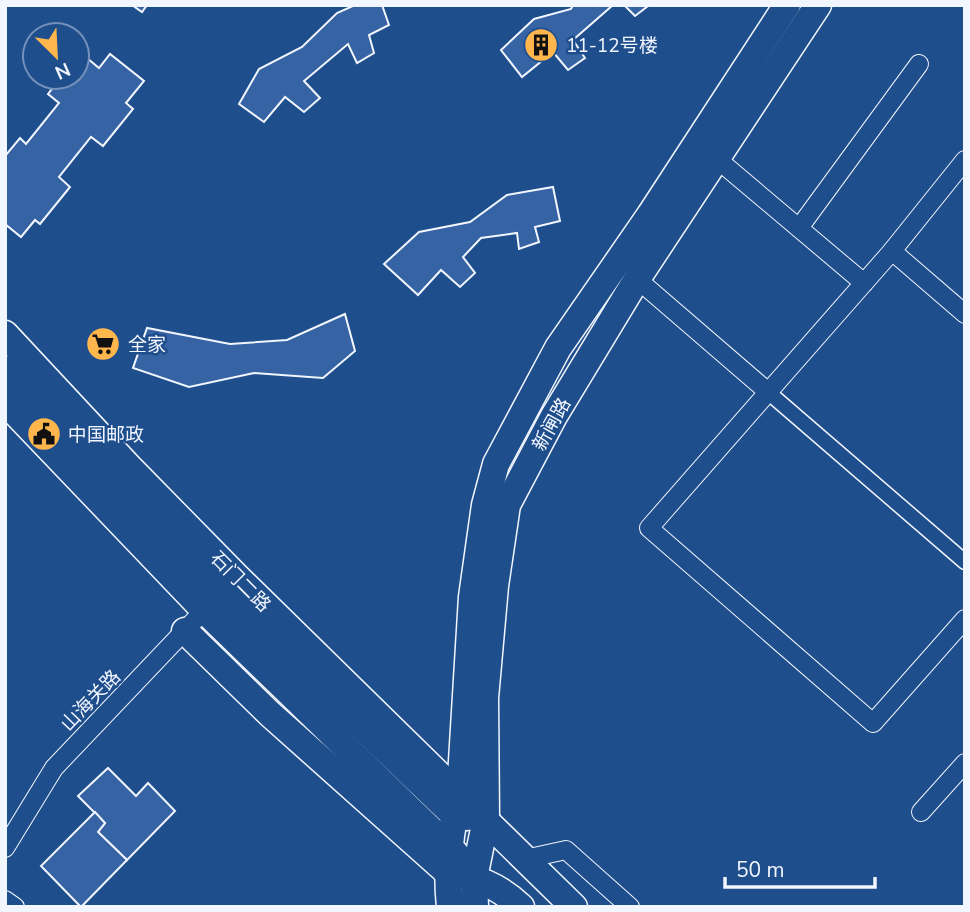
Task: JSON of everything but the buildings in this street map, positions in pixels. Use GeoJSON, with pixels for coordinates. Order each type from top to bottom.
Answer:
{"type":"FeatureCollection","features":[{"type":"Feature","properties":{"kind":"main road","name":"新闸路"},"geometry":{"type":"LineString","coordinates":[[450,907],[448,859],[457,804],[472,597],[485,505],[496,464],[558,348],[650,215],[787,5]]}},
{"type":"Feature","properties":{"kind":"main road","name":"新闸路"},"geometry":{"type":"LineString","coordinates":[[475,907],[474,878],[486,819],[485,698],[495,586],[507,505],[554,415],[637,279],[818,5]]}},
{"type":"Feature","properties":{"kind":"main road","name":"石门二路"},"geometry":{"type":"LineString","coordinates":[[5,334],[16,369],[212,601],[448,859]]}},
{"type":"Feature","properties":{"kind":"main road","name":"石门二路"},"geometry":{"type":"LineString","coordinates":[[16,369],[237,577],[457,804]]}},
{"type":"Feature","properties":{"kind":"main road","name":"石门二路"},"geometry":{"type":"LineString","coordinates":[[5,402],[212,601],[457,804]]}},
{"type":"Feature","properties":{"kind":"main road","name":"石门二路"},"geometry":{"type":"LineString","coordinates":[[185,631],[270,714],[448,859],[513,902]]}},
{"type":"Feature","properties":{"kind":"main road"},"geometry":{"type":"LineString","coordinates":[[457,804],[486,819],[575,907]]}},
{"type":"Feature","properties":{"kind":"street"},"geometry":{"type":"LineString","coordinates":[[799,228],[919,64]]}},
{"type":"Feature","properties":{"kind":"street"},"geometry":{"type":"LineString","coordinates":[[717,159],[864,284]]}},
{"type":"Feature","properties":{"kind":"street"},"geometry":{"type":"LineString","coordinates":[[965,160],[864,284],[649,528],[873,723],[965,620]]}},
{"type":"Feature","properties":{"kind":"street"},"geometry":{"type":"LineString","coordinates":[[892,251],[962,305]]}},
{"type":"Feature","properties":{"kind":"street"},"geometry":{"type":"LineString","coordinates":[[637,279],[965,562]]}},
{"type":"Feature","properties":{"kind":"street","name":"山海关路"},"geometry":{"type":"LineString","coordinates":[[5,848],[54,768],[212,601]]}},
{"type":"Feature","properties":{"kind":"street"},"geometry":{"type":"LineString","coordinates":[[921,812],[965,763]]}},
{"type":"Feature","properties":{"kind":"street"},"geometry":{"type":"LineString","coordinates":[[526,859],[566,850],[630,907]]}},
{"type":"Feature","properties":{"kind":"street"},"geometry":{"type":"LineString","coordinates":[[5,900],[15,907]]}},
{"type":"Feature","properties":{"kind":"place","name":"11-12号楼"},"geometry":{"type":"Point","coordinates":[541,45]}},
{"type":"Feature","properties":{"kind":"place","name":"全家"},"geometry":{"type":"Point","coordinates":[103,344]}},
{"type":"Feature","properties":{"kind":"place","name":"中国邮政"},"geometry":{"type":"Point","coordinates":[44,434]}}]}
